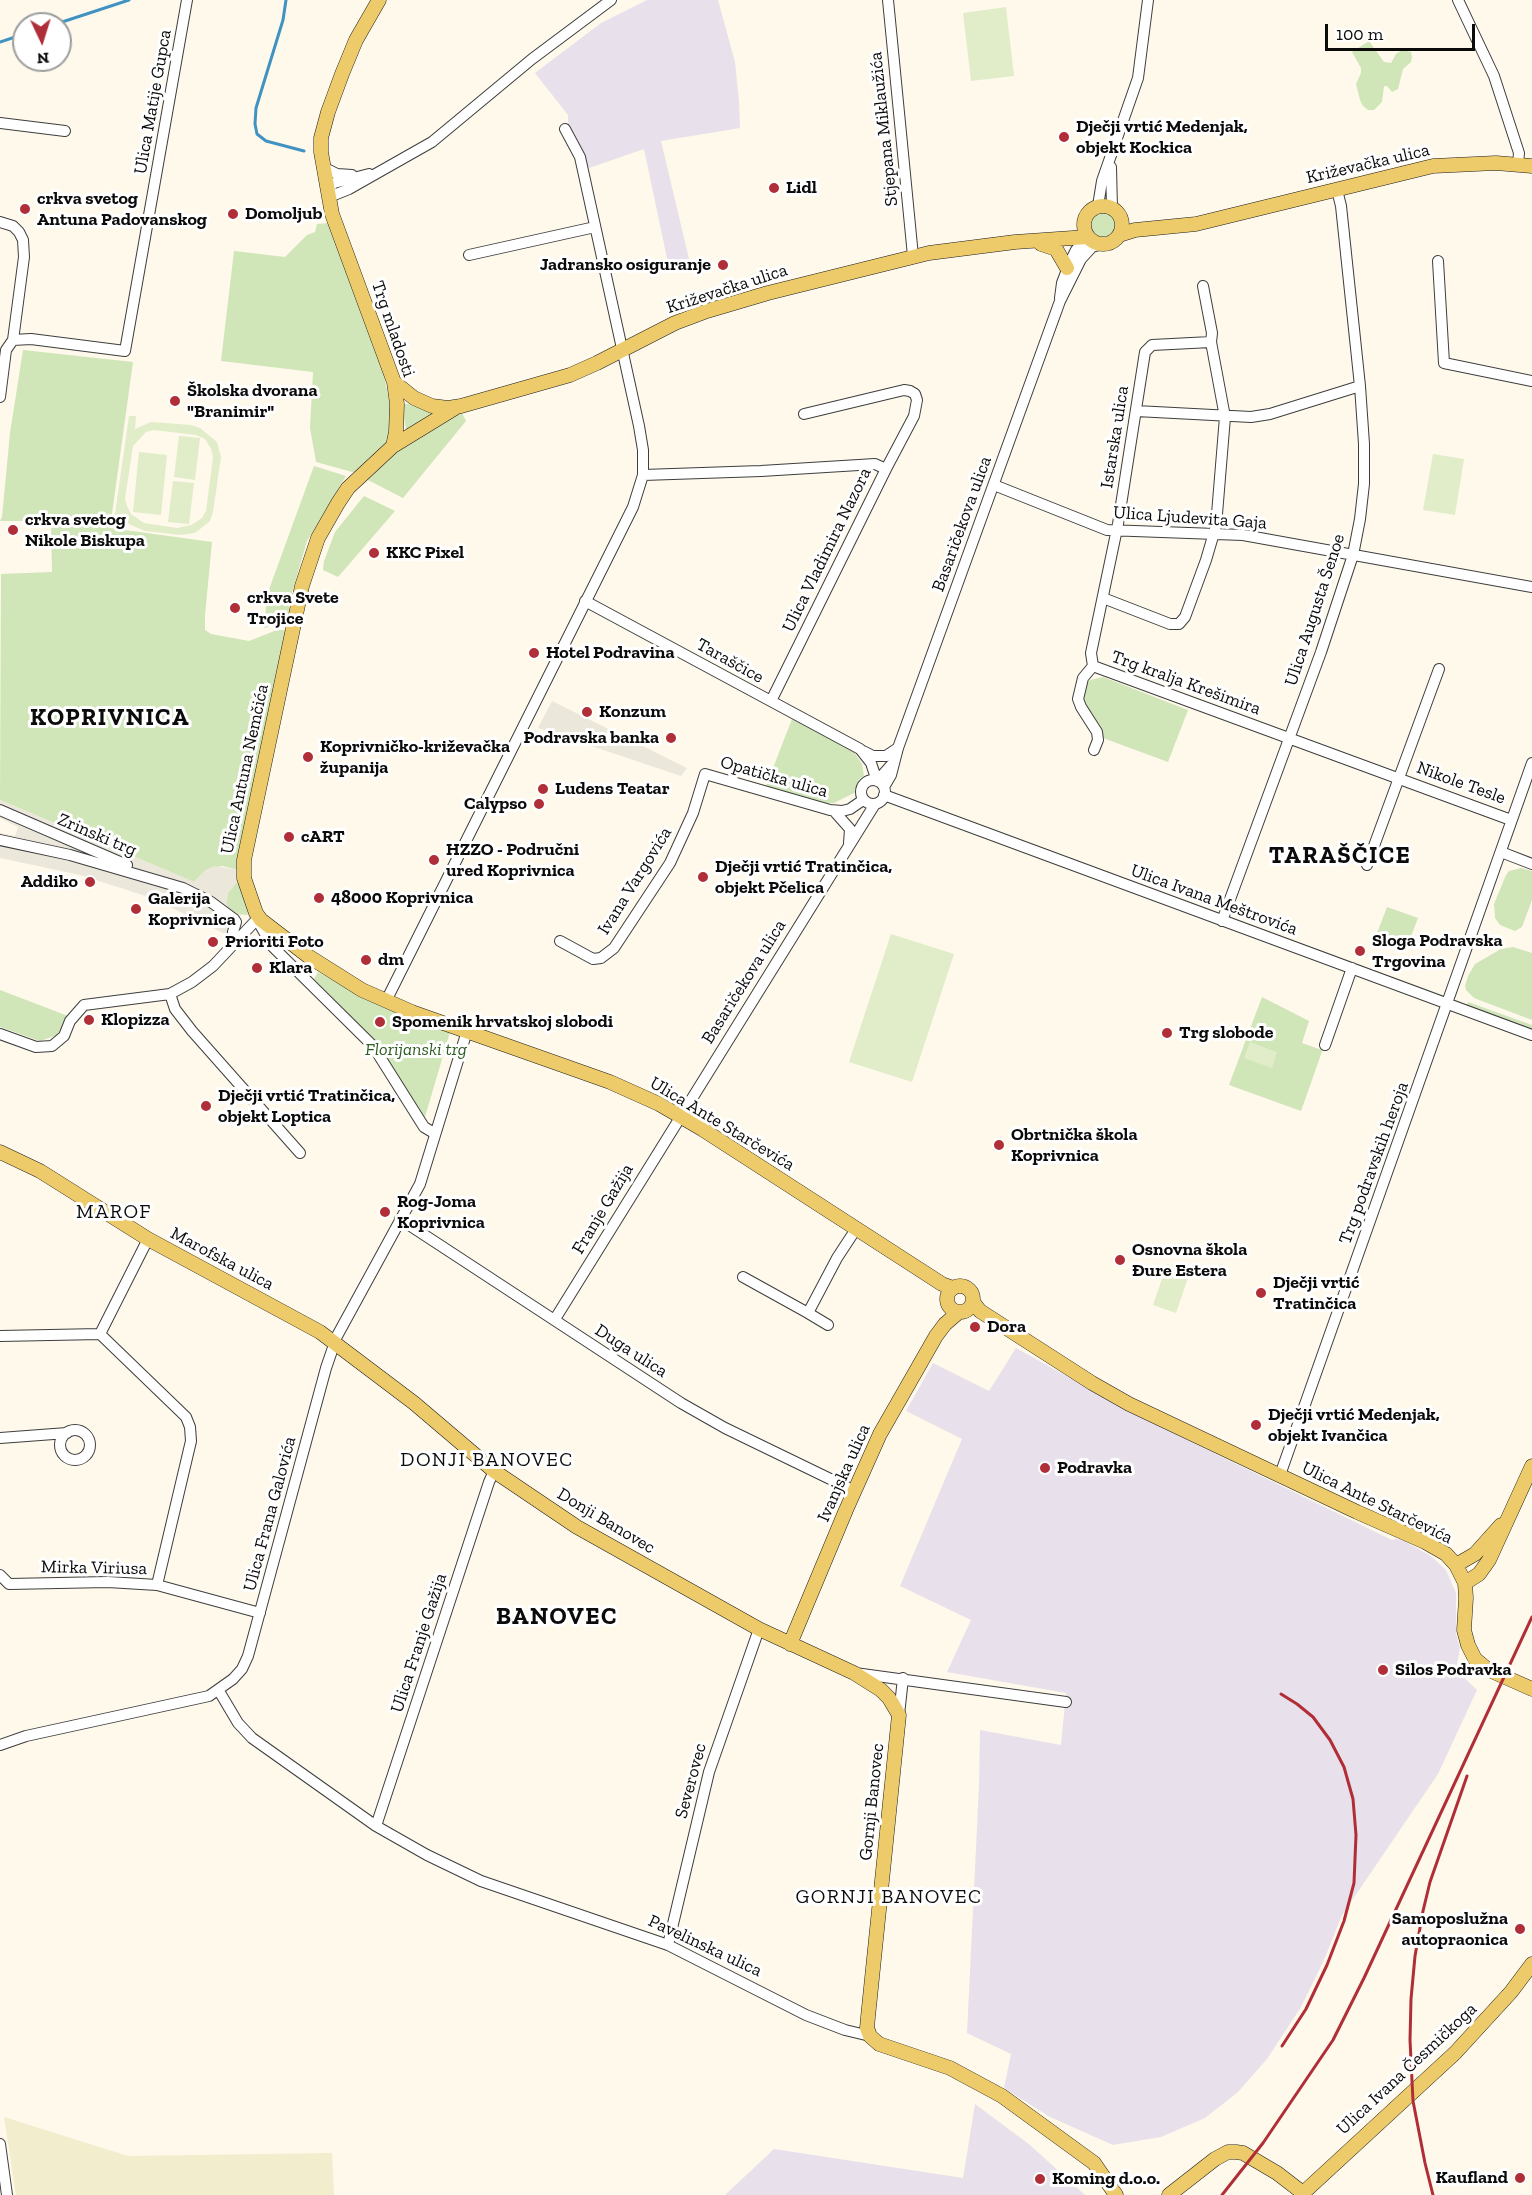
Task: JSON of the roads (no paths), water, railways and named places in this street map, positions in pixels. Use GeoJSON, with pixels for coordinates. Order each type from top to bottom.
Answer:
{"type":"FeatureCollection","features":[{"type":"Feature","properties":{"kind":"main road","name":"Trg mladosti"},"geometry":{"type":"LineString","coordinates":[[379,0],[356,40],[328,112],[321,144],[332,214],[394,382],[397,420],[393,446]]}},
{"type":"Feature","properties":{"kind":"main road","name":"Križevačka ulica"},"geometry":{"type":"LineString","coordinates":[[1119,236],[1135,230],[1180,227],[1433,166],[1525,165]]}},
{"type":"Feature","properties":{"kind":"main road","name":"Križevačka ulica"},"geometry":{"type":"LineString","coordinates":[[1110,211],[1136,220],[1215,218]]}},
{"type":"Feature","properties":{"kind":"main road"},"geometry":{"type":"LineString","coordinates":[[1110,211],[1122,225],[1119,236],[1111,243],[1093,241],[1083,227],[1083,222],[1089,212],[1110,211]]}},
{"type":"Feature","properties":{"kind":"main road","name":"Križevačka ulica"},"geometry":{"type":"LineString","coordinates":[[1015,242],[1071,228],[1083,222]]}},
{"type":"Feature","properties":{"kind":"main road","name":"Križevačka ulica"},"geometry":{"type":"LineString","coordinates":[[394,382],[414,398],[432,406],[448,408],[461,406],[570,375],[675,323],[707,311],[913,256],[957,248],[1077,236],[1093,241]]}},
{"type":"Feature","properties":{"kind":"main road"},"geometry":{"type":"LineString","coordinates":[[1033,242],[1056,249],[1067,267]]}},
{"type":"Feature","properties":{"kind":"main road","name":"Križevačka ulica"},"geometry":{"type":"LineString","coordinates":[[393,446],[437,418],[461,406]]}},
{"type":"Feature","properties":{"kind":"main road","name":"Ulica Antuna Nemčića"},"geometry":{"type":"LineString","coordinates":[[259,917],[246,887],[243,867],[293,626],[313,550],[348,488],[393,446]]}},
{"type":"Feature","properties":{"kind":"main road"},"geometry":{"type":"LineString","coordinates":[[259,917],[319,964],[362,990],[467,1031]]}},
{"type":"Feature","properties":{"kind":"main road","name":"Ulica Ante Starčevića"},"geometry":{"type":"LineString","coordinates":[[467,1031],[610,1082],[681,1116],[947,1289]]}},
{"type":"Feature","properties":{"kind":"main road","name":"Marofska ulica"},"geometry":{"type":"LineString","coordinates":[[0,1152],[40,1171],[148,1239],[308,1324],[334,1342]]}},
{"type":"Feature","properties":{"kind":"main road"},"geometry":{"type":"LineString","coordinates":[[962,1286],[970,1289],[974,1297],[967,1309],[948,1303],[947,1289],[962,1286]]}},
{"type":"Feature","properties":{"kind":"main road","name":"Ulica Ante Starčevića"},"geometry":{"type":"LineString","coordinates":[[967,1309],[1129,1404],[1446,1554],[1456,1565],[1465,1583],[1464,1630],[1475,1659],[1487,1669],[1532,1689]]}},
{"type":"Feature","properties":{"kind":"main road","name":"Ivanjska ulica"},"geometry":{"type":"LineString","coordinates":[[790,1644],[880,1434],[936,1336],[945,1324],[967,1309]]}},
{"type":"Feature","properties":{"kind":"main road","name":"Donji Banovec"},"geometry":{"type":"LineString","coordinates":[[334,1342],[414,1403],[494,1471],[577,1527],[759,1629],[854,1673],[881,1690],[889,1698],[899,1715]]}},
{"type":"Feature","properties":{"kind":"main road"},"geometry":{"type":"LineString","coordinates":[[1465,1583],[1475,1578],[1486,1566],[1532,1466]]}},
{"type":"Feature","properties":{"kind":"main road"},"geometry":{"type":"LineString","coordinates":[[1456,1565],[1480,1549],[1510,1514]]}},
{"type":"Feature","properties":{"kind":"main road","name":"Gornji Banovec"},"geometry":{"type":"LineString","coordinates":[[870,2036],[867,2028],[868,2010],[899,1715]]}},
{"type":"Feature","properties":{"kind":"main road","name":"Ulica Ivana Česmičkoga"},"geometry":{"type":"LineString","coordinates":[[1302,2194],[1455,2053],[1511,1992],[1532,1964]]}},
{"type":"Feature","properties":{"kind":"main road","name":"Pavelinska ulica"},"geometry":{"type":"LineString","coordinates":[[870,2036],[879,2044],[950,2068],[1002,2096],[1094,2163],[1116,2195]]}},
{"type":"Feature","properties":{"kind":"main road"},"geometry":{"type":"LineString","coordinates":[[1169,2195],[1228,2152],[1244,2153],[1277,2173],[1302,2194]]}},
{"type":"Feature","properties":{"kind":"street","name":"Ulica Matije Gupca"},"geometry":{"type":"LineString","coordinates":[[12,340],[30,339],[125,351],[187,0]]}},
{"type":"Feature","properties":{"kind":"street"},"geometry":{"type":"LineString","coordinates":[[328,193],[349,189],[432,142],[532,59],[611,0]]}},
{"type":"Feature","properties":{"kind":"street","name":"Stjepana Miklaužića"},"geometry":{"type":"LineString","coordinates":[[888,0],[913,256]]}},
{"type":"Feature","properties":{"kind":"street"},"geometry":{"type":"LineString","coordinates":[[1110,211],[1102,181],[1138,78],[1148,0]]}},
{"type":"Feature","properties":{"kind":"street"},"geometry":{"type":"LineString","coordinates":[[1458,0],[1497,83],[1519,153],[1525,165]]}},
{"type":"Feature","properties":{"kind":"street"},"geometry":{"type":"LineString","coordinates":[[0,123],[66,131]]}},
{"type":"Feature","properties":{"kind":"street"},"geometry":{"type":"LineString","coordinates":[[386,1001],[633,507],[644,475],[639,426],[580,157],[565,129]]}},
{"type":"Feature","properties":{"kind":"street"},"geometry":{"type":"LineString","coordinates":[[323,167],[337,174],[365,175]]}},
{"type":"Feature","properties":{"kind":"street"},"geometry":{"type":"LineString","coordinates":[[328,193],[334,183],[378,172]]}},
{"type":"Feature","properties":{"kind":"street","name":"Ulica Augusta Šenoe"},"geometry":{"type":"LineString","coordinates":[[1222,921],[1321,652],[1353,555],[1364,484],[1364,444],[1341,206],[1337,190]]}},
{"type":"Feature","properties":{"kind":"street"},"geometry":{"type":"LineString","coordinates":[[0,222],[13,226],[24,240],[24,257],[12,340],[6,350],[0,398]]}},
{"type":"Feature","properties":{"kind":"street"},"geometry":{"type":"LineString","coordinates":[[469,255],[595,226]]}},
{"type":"Feature","properties":{"kind":"street","name":"Basaričekova ulica"},"geometry":{"type":"LineString","coordinates":[[1060,301],[1067,267],[1076,250],[1093,241]]}},
{"type":"Feature","properties":{"kind":"street","name":"Basaričekova ulica"},"geometry":{"type":"LineString","coordinates":[[878,786],[891,775],[1060,301],[1081,259],[1092,247],[1093,241]]}},
{"type":"Feature","properties":{"kind":"street"},"geometry":{"type":"LineString","coordinates":[[1438,261],[1444,363],[1532,381]]}},
{"type":"Feature","properties":{"kind":"street"},"geometry":{"type":"LineString","coordinates":[[1103,598],[1170,624],[1179,624],[1183,621],[1192,599],[1214,534],[1221,486],[1225,417],[1203,286]]}},
{"type":"Feature","properties":{"kind":"street","name":"Istarska ulica"},"geometry":{"type":"LineString","coordinates":[[1093,666],[1091,653],[1117,530],[1145,352],[1147,347],[1159,344],[1211,342]]}},
{"type":"Feature","properties":{"kind":"street"},"geometry":{"type":"LineString","coordinates":[[1136,411],[1251,417],[1270,414],[1360,386]]}},
{"type":"Feature","properties":{"kind":"street"},"geometry":{"type":"LineString","coordinates":[[804,414],[904,390],[915,394],[917,400],[914,416],[886,469]]}},
{"type":"Feature","properties":{"kind":"street","name":"Ulica Vladimira Nazora"},"geometry":{"type":"LineString","coordinates":[[644,475],[875,464],[886,469],[771,701]]}},
{"type":"Feature","properties":{"kind":"street","name":"Ulica Ljudevita Gaja"},"geometry":{"type":"LineString","coordinates":[[994,485],[1107,530],[1243,535],[1532,587]]}},
{"type":"Feature","properties":{"kind":"street","name":"Taraščice"},"geometry":{"type":"LineString","coordinates":[[585,602],[860,749]]}},
{"type":"Feature","properties":{"kind":"street","name":"Trg kralja Krešimira"},"geometry":{"type":"LineString","coordinates":[[1094,750],[1098,740],[1097,732],[1077,699],[1083,678],[1093,666],[1289,738]]}},
{"type":"Feature","properties":{"kind":"street","name":"Nikole Tesle"},"geometry":{"type":"LineString","coordinates":[[1368,865],[1439,669]]}},
{"type":"Feature","properties":{"kind":"street","name":"Nikole Tesle"},"geometry":{"type":"LineString","coordinates":[[1289,738],[1511,820]]}},
{"type":"Feature","properties":{"kind":"street"},"geometry":{"type":"LineString","coordinates":[[860,749],[873,756],[897,753]]}},
{"type":"Feature","properties":{"kind":"street"},"geometry":{"type":"LineString","coordinates":[[860,749],[871,763],[878,786],[881,801],[866,799],[862,785],[878,786]]}},
{"type":"Feature","properties":{"kind":"street","name":"Trg podravskih heroja"},"geometry":{"type":"LineString","coordinates":[[1280,1476],[1532,763]]}},
{"type":"Feature","properties":{"kind":"street","name":"Opatička ulica"},"geometry":{"type":"LineString","coordinates":[[705,774],[834,811],[852,800],[866,799]]}},
{"type":"Feature","properties":{"kind":"street","name":"Ivana Vargovića"},"geometry":{"type":"LineString","coordinates":[[560,941],[593,960],[601,958],[614,948],[670,863],[686,830],[705,774]]}},
{"type":"Feature","properties":{"kind":"street","name":"Ulica Ivana Meštrovića"},"geometry":{"type":"LineString","coordinates":[[878,786],[1222,921],[1532,1035]]}},
{"type":"Feature","properties":{"kind":"street","name":"Basaričekova ulica"},"geometry":{"type":"LineString","coordinates":[[681,1116],[852,840],[866,799]]}},
{"type":"Feature","properties":{"kind":"street","name":"Zrinski trg"},"geometry":{"type":"LineString","coordinates":[[0,810],[211,902],[234,919],[236,922],[233,932]]}},
{"type":"Feature","properties":{"kind":"street"},"geometry":{"type":"LineString","coordinates":[[834,811],[847,823],[852,840]]}},
{"type":"Feature","properties":{"kind":"street","name":"Zrinski trg"},"geometry":{"type":"LineString","coordinates":[[0,840],[70,855],[183,888]]}},
{"type":"Feature","properties":{"kind":"street"},"geometry":{"type":"LineString","coordinates":[[1501,852],[1532,864]]}},
{"type":"Feature","properties":{"kind":"street"},"geometry":{"type":"LineString","coordinates":[[259,917],[272,946],[373,1046],[424,1127],[434,1133],[467,1031]]}},
{"type":"Feature","properties":{"kind":"street"},"geometry":{"type":"LineString","coordinates":[[0,1034],[36,1047],[52,1046],[63,1036],[70,1021],[84,1005],[170,994],[213,966],[259,917]]}},
{"type":"Feature","properties":{"kind":"street"},"geometry":{"type":"LineString","coordinates":[[311,983],[309,976],[319,964]]}},
{"type":"Feature","properties":{"kind":"street"},"geometry":{"type":"LineString","coordinates":[[1325,1045],[1352,968]]}},
{"type":"Feature","properties":{"kind":"street"},"geometry":{"type":"LineString","coordinates":[[170,994],[175,1009],[192,1031],[300,1153]]}},
{"type":"Feature","properties":{"kind":"street","name":"Franje Gažija"},"geometry":{"type":"LineString","coordinates":[[555,1320],[681,1116]]}},
{"type":"Feature","properties":{"kind":"street","name":"Ulica Frana Galovića"},"geometry":{"type":"LineString","coordinates":[[0,1745],[26,1736],[199,1699],[219,1691],[233,1679],[246,1662],[334,1342],[420,1184],[434,1133]]}},
{"type":"Feature","properties":{"kind":"street","name":"Duga ulica"},"geometry":{"type":"LineString","coordinates":[[400,1219],[638,1377],[681,1403],[725,1428],[855,1491]]}},
{"type":"Feature","properties":{"kind":"street"},"geometry":{"type":"LineString","coordinates":[[808,1313],[837,1258],[856,1229]]}},
{"type":"Feature","properties":{"kind":"street"},"geometry":{"type":"LineString","coordinates":[[100,1334],[148,1239]]}},
{"type":"Feature","properties":{"kind":"street"},"geometry":{"type":"LineString","coordinates":[[743,1277],[828,1325]]}},
{"type":"Feature","properties":{"kind":"street"},"geometry":{"type":"LineString","coordinates":[[0,1336],[100,1334],[186,1417],[190,1427],[191,1441],[158,1585]]}},
{"type":"Feature","properties":{"kind":"street"},"geometry":{"type":"LineString","coordinates":[[0,1438],[67,1433]]}},
{"type":"Feature","properties":{"kind":"street","name":"Ulica Franje Gažija"},"geometry":{"type":"LineString","coordinates":[[376,1826],[494,1471]]}},
{"type":"Feature","properties":{"kind":"street","name":"Mirka Viriusa"},"geometry":{"type":"LineString","coordinates":[[0,1575],[9,1584],[108,1582],[158,1585],[260,1613]]}},
{"type":"Feature","properties":{"kind":"street","name":"Severovec"},"geometry":{"type":"LineString","coordinates":[[668,1945],[709,1772],[759,1629]]}},
{"type":"Feature","properties":{"kind":"street","name":"Donji Banovec"},"geometry":{"type":"LineString","coordinates":[[854,1673],[1066,1702]]}},
{"type":"Feature","properties":{"kind":"street","name":"Gornji Banovec"},"geometry":{"type":"LineString","coordinates":[[899,1715],[903,1678]]}},
{"type":"Feature","properties":{"kind":"street","name":"Pavelinska ulica"},"geometry":{"type":"LineString","coordinates":[[219,1691],[238,1723],[252,1738],[376,1826],[427,1855],[481,1881],[668,1945],[806,2015],[845,2030],[870,2036]]}},
{"type":"Feature","properties":{"kind":"street"},"geometry":{"type":"LineString","coordinates":[[0,2144],[7,2195]]}},
{"type":"Feature","properties":{"kind":"waterway"},"geometry":{"type":"LineString","coordinates":[[72,19],[129,0]]}},
{"type":"Feature","properties":{"kind":"waterway"},"geometry":{"type":"LineString","coordinates":[[286,0],[283,20],[256,108],[255,124],[257,134],[266,141],[304,151]]}},
{"type":"Feature","properties":{"kind":"waterway"},"geometry":{"type":"LineString","coordinates":[[0,42],[12,38]]}},
{"type":"Feature","properties":{"kind":"railway"},"geometry":{"type":"LineString","coordinates":[[1222,2195],[1263,2143],[1333,2040],[1532,1617]]}},
{"type":"Feature","properties":{"kind":"railway"},"geometry":{"type":"LineString","coordinates":[[1281,1694],[1313,1717],[1330,1740],[1344,1767],[1353,1799],[1356,1835],[1354,1883],[1344,1921],[1327,1965],[1306,2009],[1282,2046]]}},
{"type":"Feature","properties":{"kind":"railway"},"geometry":{"type":"LineString","coordinates":[[1433,2195],[1413,2101],[1410,2040],[1411,1999],[1415,1956],[1430,1882],[1467,1776]]}},
{"type":"Feature","properties":{"kind":"place","name":"Dječji vrtić Medenjak, objekt Kockica"},"geometry":{"type":"Point","coordinates":[1064,137]}},
{"type":"Feature","properties":{"kind":"place","name":"Lidl"},"geometry":{"type":"Point","coordinates":[774,188]}},
{"type":"Feature","properties":{"kind":"place","name":"crkva svetog Antuna Padovanskog"},"geometry":{"type":"Point","coordinates":[25,209]}},
{"type":"Feature","properties":{"kind":"place","name":"Domoljub"},"geometry":{"type":"Point","coordinates":[233,214]}},
{"type":"Feature","properties":{"kind":"place","name":"Jadransko osiguranje"},"geometry":{"type":"Point","coordinates":[723,265]}},
{"type":"Feature","properties":{"kind":"place","name":"Školska dvorana \"Branimir\""},"geometry":{"type":"Point","coordinates":[175,401]}},
{"type":"Feature","properties":{"kind":"place","name":"crkva svetog Nikole Biskupa"},"geometry":{"type":"Point","coordinates":[13,530]}},
{"type":"Feature","properties":{"kind":"place","name":"KKC Pixel"},"geometry":{"type":"Point","coordinates":[374,553]}},
{"type":"Feature","properties":{"kind":"place","name":"crkva Svete Trojice"},"geometry":{"type":"Point","coordinates":[235,608]}},
{"type":"Feature","properties":{"kind":"place","name":"Hotel Podravina"},"geometry":{"type":"Point","coordinates":[534,653]}},
{"type":"Feature","properties":{"kind":"place","name":"Konzum"},"geometry":{"type":"Point","coordinates":[587,712]}},
{"type":"Feature","properties":{"kind":"place","name":"Podravska banka"},"geometry":{"type":"Point","coordinates":[671,738]}},
{"type":"Feature","properties":{"kind":"place","name":"Koprivničko-križevačka županija"},"geometry":{"type":"Point","coordinates":[308,757]}},
{"type":"Feature","properties":{"kind":"place","name":"Ludens Teatar"},"geometry":{"type":"Point","coordinates":[543,789]}},
{"type":"Feature","properties":{"kind":"place","name":"Calypso"},"geometry":{"type":"Point","coordinates":[539,804]}},
{"type":"Feature","properties":{"kind":"place","name":"cART"},"geometry":{"type":"Point","coordinates":[289,837]}},
{"type":"Feature","properties":{"kind":"place","name":"HZZO - Područni ured Koprivnica"},"geometry":{"type":"Point","coordinates":[434,860]}},
{"type":"Feature","properties":{"kind":"place","name":"Dječji vrtić Tratinčica, objekt Pčelica"},"geometry":{"type":"Point","coordinates":[703,877]}},
{"type":"Feature","properties":{"kind":"place","name":"Addiko"},"geometry":{"type":"Point","coordinates":[90,882]}},
{"type":"Feature","properties":{"kind":"place","name":"48000 Koprivnica"},"geometry":{"type":"Point","coordinates":[319,898]}},
{"type":"Feature","properties":{"kind":"place","name":"Galerija Koprivnica"},"geometry":{"type":"Point","coordinates":[136,909]}},
{"type":"Feature","properties":{"kind":"place","name":"Prioriti Foto"},"geometry":{"type":"Point","coordinates":[213,942]}},
{"type":"Feature","properties":{"kind":"place","name":"Sloga Podravska Trgovina"},"geometry":{"type":"Point","coordinates":[1360,951]}},
{"type":"Feature","properties":{"kind":"place","name":"dm"},"geometry":{"type":"Point","coordinates":[366,960]}},
{"type":"Feature","properties":{"kind":"place","name":"Klara"},"geometry":{"type":"Point","coordinates":[257,968]}},
{"type":"Feature","properties":{"kind":"place","name":"Klopizza"},"geometry":{"type":"Point","coordinates":[89,1020]}},
{"type":"Feature","properties":{"kind":"place","name":"Spomenik hrvatskoj slobodi"},"geometry":{"type":"Point","coordinates":[380,1022]}},
{"type":"Feature","properties":{"kind":"place","name":"Trg slobode"},"geometry":{"type":"Point","coordinates":[1167,1033]}},
{"type":"Feature","properties":{"kind":"place","name":"Dječji vrtić Tratinčica, objekt Loptica"},"geometry":{"type":"Point","coordinates":[206,1106]}},
{"type":"Feature","properties":{"kind":"place","name":"Obrtnička škola Koprivnica"},"geometry":{"type":"Point","coordinates":[999,1145]}},
{"type":"Feature","properties":{"kind":"place","name":"Rog-Joma Koprivnica"},"geometry":{"type":"Point","coordinates":[385,1212]}},
{"type":"Feature","properties":{"kind":"place","name":"Osnovna škola Đure Estera"},"geometry":{"type":"Point","coordinates":[1120,1260]}},
{"type":"Feature","properties":{"kind":"place","name":"Dječji vrtić Tratinčica"},"geometry":{"type":"Point","coordinates":[1261,1293]}},
{"type":"Feature","properties":{"kind":"place","name":"Dora"},"geometry":{"type":"Point","coordinates":[975,1327]}},
{"type":"Feature","properties":{"kind":"place","name":"Dječji vrtić Medenjak, objekt Ivančica"},"geometry":{"type":"Point","coordinates":[1256,1425]}},
{"type":"Feature","properties":{"kind":"place","name":"Podravka"},"geometry":{"type":"Point","coordinates":[1045,1468]}},
{"type":"Feature","properties":{"kind":"place","name":"Silos Podravka"},"geometry":{"type":"Point","coordinates":[1383,1670]}},
{"type":"Feature","properties":{"kind":"place","name":"Samoposlužna autopraonica"},"geometry":{"type":"Point","coordinates":[1520,1929]}},
{"type":"Feature","properties":{"kind":"place","name":"Kaufland"},"geometry":{"type":"Point","coordinates":[1520,2178]}},
{"type":"Feature","properties":{"kind":"place","name":"Koming d.o.o."},"geometry":{"type":"Point","coordinates":[1040,2179]}},
{"type":"Feature","properties":{"kind":"district","name":"KOPRIVNICA"},"geometry":{"type":"Point","coordinates":[110,718]}},
{"type":"Feature","properties":{"kind":"district","name":"TARAŠČICE"},"geometry":{"type":"Point","coordinates":[1340,856]}},
{"type":"Feature","properties":{"kind":"district","name":"MAROF"},"geometry":{"type":"Point","coordinates":[114,1212]}},
{"type":"Feature","properties":{"kind":"district","name":"DONJI BANOVEC"},"geometry":{"type":"Point","coordinates":[487,1460]}},
{"type":"Feature","properties":{"kind":"district","name":"BANOVEC"},"geometry":{"type":"Point","coordinates":[557,1617]}},
{"type":"Feature","properties":{"kind":"district","name":"GORNJI BANOVEC"},"geometry":{"type":"Point","coordinates":[889,1897]}},
{"type":"Feature","properties":{"kind":"park label","name":"Florijanski trg"},"geometry":{"type":"Point","coordinates":[416,1050]}}]}
